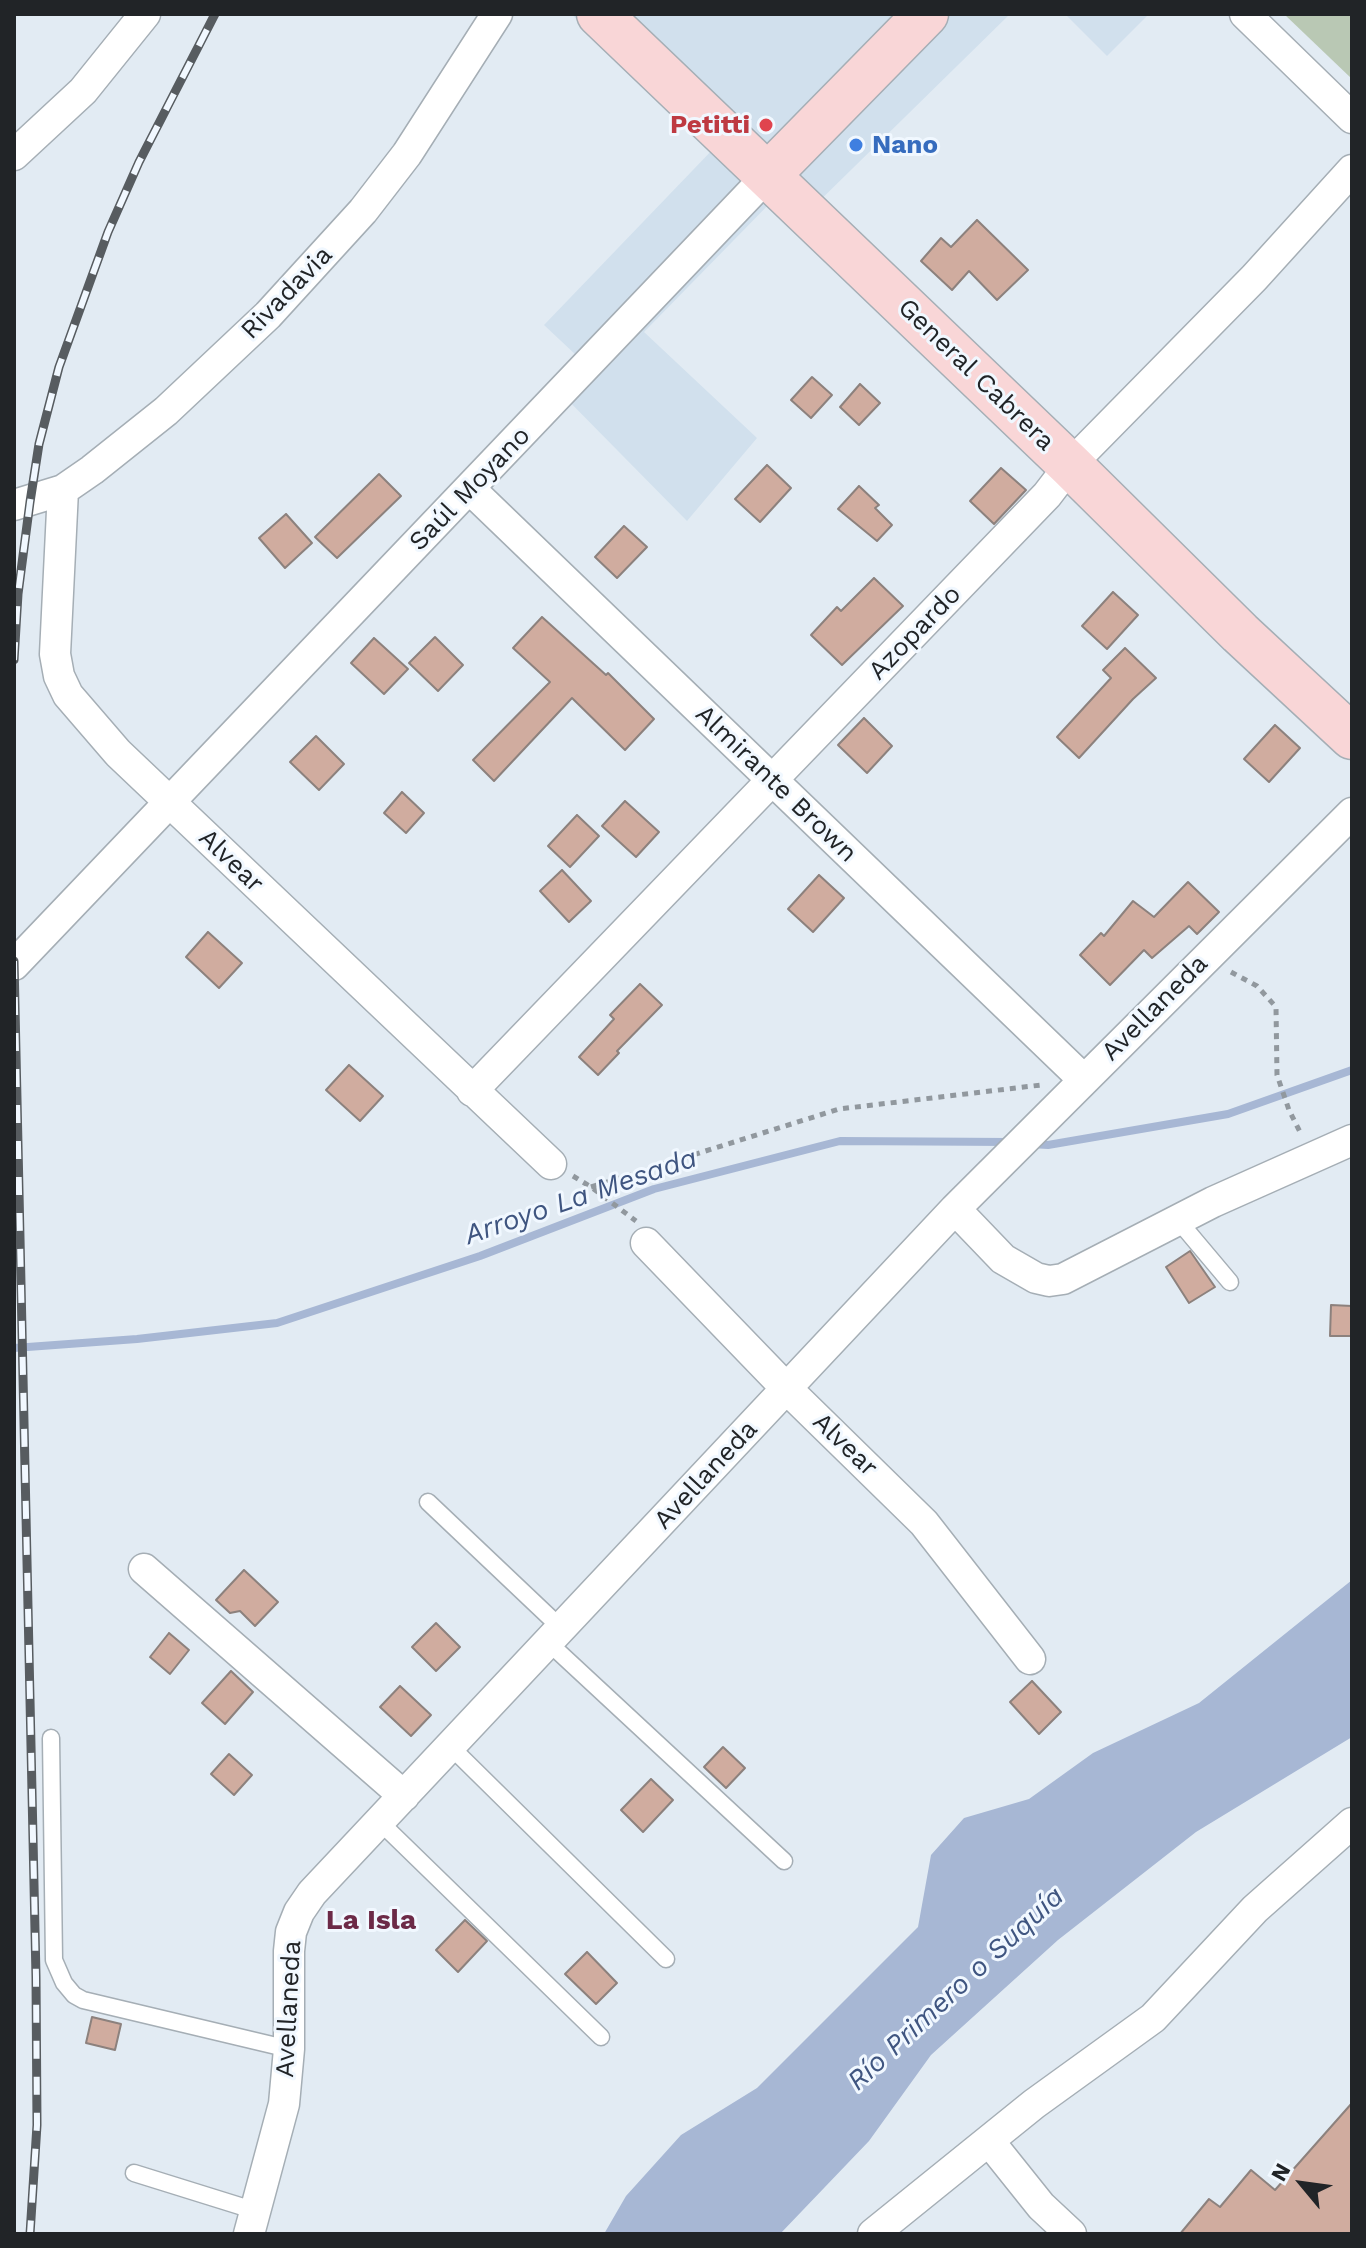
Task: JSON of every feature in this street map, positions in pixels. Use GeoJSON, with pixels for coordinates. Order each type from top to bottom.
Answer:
{"type":"FeatureCollection","features":[{"type":"Feature","properties":{"kind":"street"},"geometry":{"type":"LineString","coordinates":[[14,155],[83,91],[145,14]]}},
{"type":"Feature","properties":{"kind":"street","name":"Rivadavia"},"geometry":{"type":"LineString","coordinates":[[14,505],[63,490],[166,411],[268,315],[313,269],[407,154],[497,14]]}},
{"type":"Feature","properties":{"kind":"street","name":"General Cabrera"},"geometry":{"type":"LineString","coordinates":[[599,14],[769,174],[1240,633],[1352,737]]}},
{"type":"Feature","properties":{"kind":"street","name":"Saúl Moyano"},"geometry":{"type":"LineString","coordinates":[[14,965],[769,174],[926,14]]}},
{"type":"Feature","properties":{"kind":"street"},"geometry":{"type":"LineString","coordinates":[[1245,14],[1352,118]]}},
{"type":"Feature","properties":{"kind":"street","name":"Azopardo"},"geometry":{"type":"LineString","coordinates":[[472,1091],[773,782],[1047,495],[1070,465],[1254,278],[1352,170]]}},
{"type":"Feature","properties":{"kind":"street","name":"Almirante Brown"},"geometry":{"type":"LineString","coordinates":[[470,489],[1083,1079]]}},
{"type":"Feature","properties":{"kind":"street","name":"Alvear"},"geometry":{"type":"LineString","coordinates":[[63,490],[54,627],[59,676],[68,695],[87,719],[170,803],[551,1164]]}},
{"type":"Feature","properties":{"kind":"street","name":"Avellaneda"},"geometry":{"type":"LineString","coordinates":[[252,2222],[284,2104],[289,2049],[291,1932],[299,1912],[312,1893],[955,1209],[1352,813]]}},
{"type":"Feature","properties":{"kind":"street"},"geometry":{"type":"LineString","coordinates":[[955,1209],[1003,1259],[1036,1278],[1049,1281],[1076,1274],[1177,1219],[1352,1140]]}},
{"type":"Feature","properties":{"kind":"street","name":"Alvear"},"geometry":{"type":"LineString","coordinates":[[640,1230],[787,1389],[924,1523],[1030,1659]]}},
{"type":"Feature","properties":{"kind":"street"},"geometry":{"type":"LineString","coordinates":[[144,1569],[404,1796]]}},
{"type":"Feature","properties":{"kind":"street"},"geometry":{"type":"LineString","coordinates":[[873,2234],[1034,2104],[1153,2018],[1255,1909],[1352,1823]]}},
{"type":"Feature","properties":{"kind":"street"},"geometry":{"type":"LineString","coordinates":[[989,2141],[1041,2206],[1071,2234]]}},
{"type":"Feature","properties":{"kind":"lane"},"geometry":{"type":"LineString","coordinates":[[1177,1219],[1230,1282]]}},
{"type":"Feature","properties":{"kind":"lane"},"geometry":{"type":"LineString","coordinates":[[428,1502],[556,1636],[784,1861]]}},
{"type":"Feature","properties":{"kind":"lane"},"geometry":{"type":"LineString","coordinates":[[51,1738],[54,1960],[64,1983],[83,2000],[289,2049]]}},
{"type":"Feature","properties":{"kind":"lane"},"geometry":{"type":"LineString","coordinates":[[451,1747],[666,1959]]}},
{"type":"Feature","properties":{"kind":"lane"},"geometry":{"type":"LineString","coordinates":[[380,1822],[601,2037]]}},
{"type":"Feature","properties":{"kind":"lane"},"geometry":{"type":"LineString","coordinates":[[134,2173],[252,2222]]}},
{"type":"Feature","properties":{"kind":"path"},"geometry":{"type":"LineString","coordinates":[[1206,958],[1257,986],[1276,1007],[1277,1075],[1289,1110]]}},
{"type":"Feature","properties":{"kind":"path"},"geometry":{"type":"LineString","coordinates":[[640,1230],[591,1187],[839,1109],[1083,1079]]}},
{"type":"Feature","properties":{"kind":"shaded area"},"geometry":{"type":"Polygon","coordinates":[[[571,14],[1010,14],[800,220],[776,197],[644,332],[757,438],[687,521],[551,383],[577,356],[544,325],[717,145],[571,14]]]}},
{"type":"Feature","properties":{"kind":"shaded area"},"geometry":{"type":"Polygon","coordinates":[[[1065,14],[1149,14],[1107,56],[1065,14]]]}},
{"type":"Feature","properties":{"kind":"green space"},"geometry":{"type":"Polygon","coordinates":[[[1284,14],[1352,14],[1352,79],[1284,14]]]}},
{"type":"Feature","properties":{"kind":"water","name":"Río Primero o Suquía"},"geometry":{"type":"Polygon","coordinates":[[[1352,1580],[1352,1737],[1196,1832],[1058,1940],[931,2055],[869,2141],[780,2234],[604,2234],[626,2196],[681,2135],[757,2088],[918,1927],[931,1855],[964,1818],[1029,1799],[1093,1753],[1199,1703],[1352,1580]]]}},
{"type":"Feature","properties":{"kind":"building"},"geometry":{"type":"Polygon","coordinates":[[[977,220],[1028,270],[997,300],[969,271],[952,290],[921,261],[941,238],[951,247],[977,220]]]}},
{"type":"Feature","properties":{"kind":"building"},"geometry":{"type":"Polygon","coordinates":[[[812,377],[832,395],[811,418],[791,400],[812,377]]]}},
{"type":"Feature","properties":{"kind":"building"},"geometry":{"type":"Polygon","coordinates":[[[860,384],[880,403],[859,425],[840,407],[860,384]]]}},
{"type":"Feature","properties":{"kind":"building"},"geometry":{"type":"Polygon","coordinates":[[[767,465],[791,488],[760,522],[735,499],[767,465]]]}},
{"type":"Feature","properties":{"kind":"building"},"geometry":{"type":"Polygon","coordinates":[[[1001,468],[1026,490],[994,524],[970,501],[1001,468]]]}},
{"type":"Feature","properties":{"kind":"building"},"geometry":{"type":"Polygon","coordinates":[[[379,474],[401,496],[337,558],[315,537],[379,474]]]}},
{"type":"Feature","properties":{"kind":"building"},"geometry":{"type":"Polygon","coordinates":[[[859,486],[879,505],[875,508],[892,525],[877,541],[838,509],[859,486]]]}},
{"type":"Feature","properties":{"kind":"building"},"geometry":{"type":"Polygon","coordinates":[[[286,514],[312,543],[285,568],[259,538],[286,514]]]}},
{"type":"Feature","properties":{"kind":"building"},"geometry":{"type":"Polygon","coordinates":[[[624,526],[647,547],[617,578],[595,557],[624,526]]]}},
{"type":"Feature","properties":{"kind":"building"},"geometry":{"type":"Polygon","coordinates":[[[874,578],[903,606],[842,665],[811,635],[837,607],[841,611],[874,578]]]}},
{"type":"Feature","properties":{"kind":"building"},"geometry":{"type":"Polygon","coordinates":[[[1113,592],[1138,615],[1107,649],[1082,626],[1113,592]]]}},
{"type":"Feature","properties":{"kind":"building"},"geometry":{"type":"Polygon","coordinates":[[[542,617],[606,675],[608,673],[654,719],[625,750],[572,698],[494,781],[473,760],[550,682],[513,648],[542,617]]]}},
{"type":"Feature","properties":{"kind":"building"},"geometry":{"type":"Polygon","coordinates":[[[435,637],[463,665],[438,691],[409,663],[435,637]]]}},
{"type":"Feature","properties":{"kind":"building"},"geometry":{"type":"Polygon","coordinates":[[[374,638],[408,669],[384,694],[351,663],[374,638]]]}},
{"type":"Feature","properties":{"kind":"building"},"geometry":{"type":"Polygon","coordinates":[[[1125,648],[1156,678],[1079,758],[1057,737],[1111,678],[1103,670],[1125,648]]]}},
{"type":"Feature","properties":{"kind":"building"},"geometry":{"type":"Polygon","coordinates":[[[864,718],[892,746],[867,773],[838,745],[864,718]]]}},
{"type":"Feature","properties":{"kind":"building"},"geometry":{"type":"Polygon","coordinates":[[[1275,725],[1300,748],[1269,782],[1244,759],[1275,725]]]}},
{"type":"Feature","properties":{"kind":"building"},"geometry":{"type":"Polygon","coordinates":[[[316,736],[344,764],[319,790],[290,762],[316,736]]]}},
{"type":"Feature","properties":{"kind":"building"},"geometry":{"type":"Polygon","coordinates":[[[402,792],[424,813],[406,833],[384,813],[402,792]]]}},
{"type":"Feature","properties":{"kind":"building"},"geometry":{"type":"Polygon","coordinates":[[[625,801],[659,832],[636,857],[602,826],[625,801]]]}},
{"type":"Feature","properties":{"kind":"building"},"geometry":{"type":"Polygon","coordinates":[[[577,815],[599,836],[570,867],[548,846],[577,815]]]}},
{"type":"Feature","properties":{"kind":"building"},"geometry":{"type":"Polygon","coordinates":[[[562,870],[591,901],[569,922],[540,891],[562,870]]]}},
{"type":"Feature","properties":{"kind":"building"},"geometry":{"type":"Polygon","coordinates":[[[819,875],[844,898],[813,932],[788,909],[819,875]]]}},
{"type":"Feature","properties":{"kind":"building"},"geometry":{"type":"Polygon","coordinates":[[[1188,882],[1219,912],[1197,934],[1189,926],[1152,958],[1144,950],[1110,985],[1080,955],[1101,933],[1104,936],[1133,901],[1154,917],[1188,882]]]}},
{"type":"Feature","properties":{"kind":"building"},"geometry":{"type":"Polygon","coordinates":[[[208,932],[242,963],[219,988],[186,957],[208,932]]]}},
{"type":"Feature","properties":{"kind":"building"},"geometry":{"type":"Polygon","coordinates":[[[640,984],[662,1005],[598,1075],[579,1057],[614,1019],[610,1015],[640,984]]]}},
{"type":"Feature","properties":{"kind":"building"},"geometry":{"type":"Polygon","coordinates":[[[349,1065],[383,1096],[360,1121],[326,1090],[349,1065]]]}},
{"type":"Feature","properties":{"kind":"building"},"geometry":{"type":"Polygon","coordinates":[[[1190,1251],[1215,1287],[1189,1303],[1166,1267],[1190,1251]]]}},
{"type":"Feature","properties":{"kind":"building"},"geometry":{"type":"Polygon","coordinates":[[[1331,1305],[1352,1306],[1352,1336],[1330,1336],[1331,1305]]]}},
{"type":"Feature","properties":{"kind":"building"},"geometry":{"type":"Polygon","coordinates":[[[244,1570],[278,1602],[255,1626],[240,1611],[230,1613],[216,1600],[244,1570]]]}},
{"type":"Feature","properties":{"kind":"building"},"geometry":{"type":"Polygon","coordinates":[[[436,1623],[460,1647],[436,1671],[412,1647],[436,1623]]]}},
{"type":"Feature","properties":{"kind":"building"},"geometry":{"type":"Polygon","coordinates":[[[169,1633],[189,1650],[170,1674],[150,1657],[169,1633]]]}},
{"type":"Feature","properties":{"kind":"building"},"geometry":{"type":"Polygon","coordinates":[[[231,1671],[253,1692],[225,1724],[202,1703],[231,1671]]]}},
{"type":"Feature","properties":{"kind":"building"},"geometry":{"type":"Polygon","coordinates":[[[1032,1681],[1061,1712],[1039,1734],[1010,1702],[1032,1681]]]}},
{"type":"Feature","properties":{"kind":"building"},"geometry":{"type":"Polygon","coordinates":[[[400,1686],[431,1715],[411,1736],[380,1707],[400,1686]]]}},
{"type":"Feature","properties":{"kind":"building"},"geometry":{"type":"Polygon","coordinates":[[[723,1747],[745,1768],[726,1788],[704,1767],[723,1747]]]}},
{"type":"Feature","properties":{"kind":"building"},"geometry":{"type":"Polygon","coordinates":[[[229,1754],[252,1775],[234,1795],[211,1774],[229,1754]]]}},
{"type":"Feature","properties":{"kind":"building"},"geometry":{"type":"Polygon","coordinates":[[[651,1779],[673,1800],[643,1832],[621,1810],[651,1779]]]}},
{"type":"Feature","properties":{"kind":"building"},"geometry":{"type":"Polygon","coordinates":[[[465,1920],[487,1941],[458,1972],[436,1950],[465,1920]]]}},
{"type":"Feature","properties":{"kind":"building"},"geometry":{"type":"Polygon","coordinates":[[[587,1952],[617,1983],[596,2004],[565,1974],[587,1952]]]}},
{"type":"Feature","properties":{"kind":"building"},"geometry":{"type":"Polygon","coordinates":[[[92,2017],[121,2024],[115,2050],[86,2043],[92,2017]]]}},
{"type":"Feature","properties":{"kind":"building"},"geometry":{"type":"Polygon","coordinates":[[[1352,2103],[1352,2234],[1180,2234],[1209,2199],[1220,2207],[1251,2170],[1275,2190],[1352,2103]]]}},
{"type":"Feature","properties":{"kind":"waterway","name":"Arroyo La Mesada"},"geometry":{"type":"LineString","coordinates":[[1031,1144],[1048,1145],[1228,1114],[1352,1070]]}},
{"type":"Feature","properties":{"kind":"waterway","name":"Arroyo La Mesada"},"geometry":{"type":"LineString","coordinates":[[14,1348],[137,1339],[277,1323],[480,1256],[654,1189],[840,1141],[1010,1142]]}},
{"type":"Feature","properties":{"kind":"railway"},"geometry":{"type":"LineString","coordinates":[[14,660],[18,594],[30,502],[39,444],[59,367],[108,232],[139,162],[215,14]]}},
{"type":"Feature","properties":{"kind":"railway"},"geometry":{"type":"LineString","coordinates":[[14,961],[36,1977],[37,2125],[30,2234]]}},
{"type":"Feature","properties":{"kind":"place","name":"Petitti"},"geometry":{"type":"Point","coordinates":[766,125]}},
{"type":"Feature","properties":{"kind":"place","name":"Nano"},"geometry":{"type":"Point","coordinates":[856,145]}},
{"type":"Feature","properties":{"kind":"district","name":"La Isla"},"geometry":{"type":"Point","coordinates":[371,1921]}}]}
